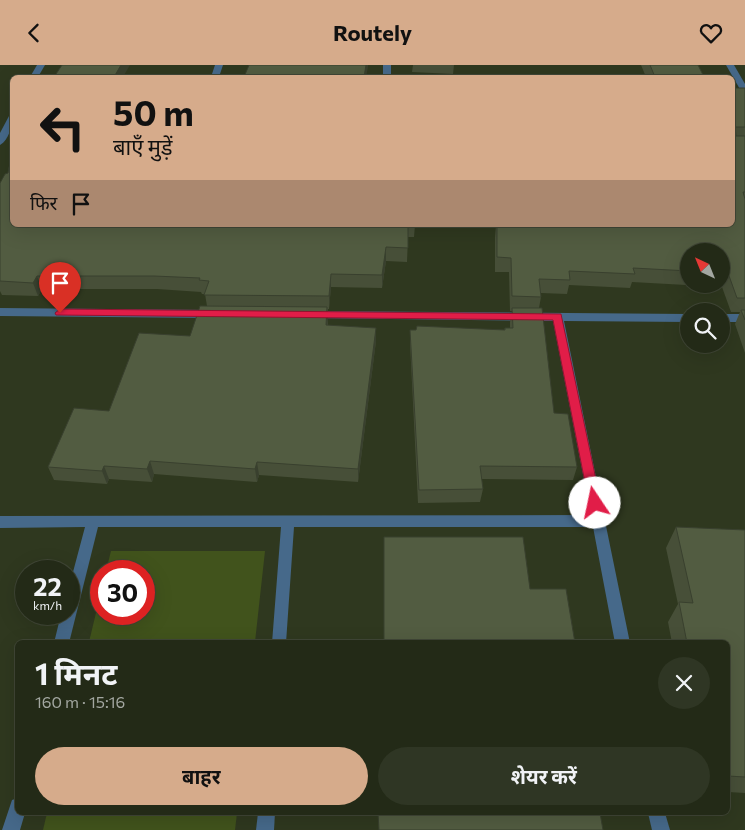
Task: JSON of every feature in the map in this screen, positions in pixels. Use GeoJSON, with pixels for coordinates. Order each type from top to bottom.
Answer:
{"type":"FeatureCollection","features":[{"type":"Feature","properties":{"kind":"street"},"geometry":{"type":"LineString","coordinates":[[730,65],[745,91]]}},
{"type":"Feature","properties":{"kind":"street"},"geometry":{"type":"LineString","coordinates":[[0,142],[10,122]]}},
{"type":"Feature","properties":{"kind":"street"},"geometry":{"type":"LineString","coordinates":[[0,312],[229,314]]}},
{"type":"Feature","properties":{"kind":"street"},"geometry":{"type":"LineString","coordinates":[[299,315],[680,318]]}},
{"type":"Feature","properties":{"kind":"street"},"geometry":{"type":"LineString","coordinates":[[558,317],[622,640]]}},
{"type":"Feature","properties":{"kind":"street"},"geometry":{"type":"LineString","coordinates":[[730,318],[745,318]]}},
{"type":"Feature","properties":{"kind":"street"},"geometry":{"type":"LineString","coordinates":[[0,522],[598,521]]}},
{"type":"Feature","properties":{"kind":"street"},"geometry":{"type":"LineString","coordinates":[[62,640],[93,522]]}},
{"type":"Feature","properties":{"kind":"street"},"geometry":{"type":"LineString","coordinates":[[279,640],[288,522]]}},
{"type":"Feature","properties":{"kind":"street"},"geometry":{"type":"LineString","coordinates":[[11,830],[15,815]]}},
{"type":"Feature","properties":{"kind":"street"},"geometry":{"type":"LineString","coordinates":[[265,830],[266,815]]}},
{"type":"Feature","properties":{"kind":"street"},"geometry":{"type":"LineString","coordinates":[[657,815],[661,830]]}},
{"type":"Feature","properties":{"kind":"green space"},"geometry":{"type":"Polygon","coordinates":[[[111,551],[265,551],[255,640],[89,640],[93,625],[155,625],[155,560],[109,560],[111,551]]]}},
{"type":"Feature","properties":{"kind":"green space"},"geometry":{"type":"Polygon","coordinates":[[[47,815],[237,815],[235,830],[43,830],[47,815]]]}},
{"type":"Feature","properties":{"kind":"building"},"geometry":{"type":"Polygon","coordinates":[[[62,65],[121,65],[115,75],[55,75],[62,65]]]}},
{"type":"Feature","properties":{"kind":"building"},"geometry":{"type":"Polygon","coordinates":[[[249,65],[366,65],[364,75],[245,75],[249,65]]]}},
{"type":"Feature","properties":{"kind":"building"},"geometry":{"type":"Polygon","coordinates":[[[650,65],[698,65],[703,75],[654,75],[650,65]]]}},
{"type":"Feature","properties":{"kind":"building"},"geometry":{"type":"Polygon","coordinates":[[[735,88],[745,88],[745,127],[735,127],[735,88]]]}},
{"type":"Feature","properties":{"kind":"building"},"geometry":{"type":"Polygon","coordinates":[[[735,127],[736,136],[745,136],[745,192],[743,192],[745,199],[745,298],[737,298],[730,279],[730,243],[680,243],[680,271],[633,268],[635,274],[569,271],[570,280],[539,279],[541,297],[512,296],[511,258],[497,257],[497,227],[735,227],[735,127]]]}},
{"type":"Feature","properties":{"kind":"building"},"geometry":{"type":"Polygon","coordinates":[[[10,165],[10,227],[408,227],[408,248],[386,247],[382,275],[331,274],[329,296],[204,295],[209,281],[199,280],[200,278],[37,276],[33,283],[0,281],[0,183],[5,174],[8,173],[10,165]]]}},
{"type":"Feature","properties":{"kind":"building"},"geometry":{"type":"Polygon","coordinates":[[[200,306],[327,307],[326,325],[376,328],[358,469],[257,462],[255,469],[150,461],[147,469],[104,466],[102,471],[48,467],[74,408],[109,411],[139,333],[190,336],[200,306]]]}},
{"type":"Feature","properties":{"kind":"building"},"geometry":{"type":"Polygon","coordinates":[[[512,308],[542,308],[554,413],[568,414],[577,467],[480,466],[483,489],[419,490],[410,330],[416,330],[417,326],[505,330],[505,328],[513,328],[512,308]]]}},
{"type":"Feature","properties":{"kind":"building"},"geometry":{"type":"Polygon","coordinates":[[[741,310],[745,310],[745,320],[741,310]]]}},
{"type":"Feature","properties":{"kind":"building"},"geometry":{"type":"Polygon","coordinates":[[[676,527],[745,530],[745,777],[730,776],[730,640],[686,640],[679,602],[693,603],[676,527]]]}},
{"type":"Feature","properties":{"kind":"building"},"geometry":{"type":"Polygon","coordinates":[[[384,537],[523,537],[530,589],[566,589],[574,640],[384,640],[384,537]]]}},
{"type":"Feature","properties":{"kind":"building"},"geometry":{"type":"Polygon","coordinates":[[[378,815],[600,815],[603,830],[379,830],[378,815]]]}},
{"type":"Feature","properties":{"kind":"route"},"geometry":{"type":"LineString","coordinates":[[60,313],[558,317],[595,503]]}}]}
